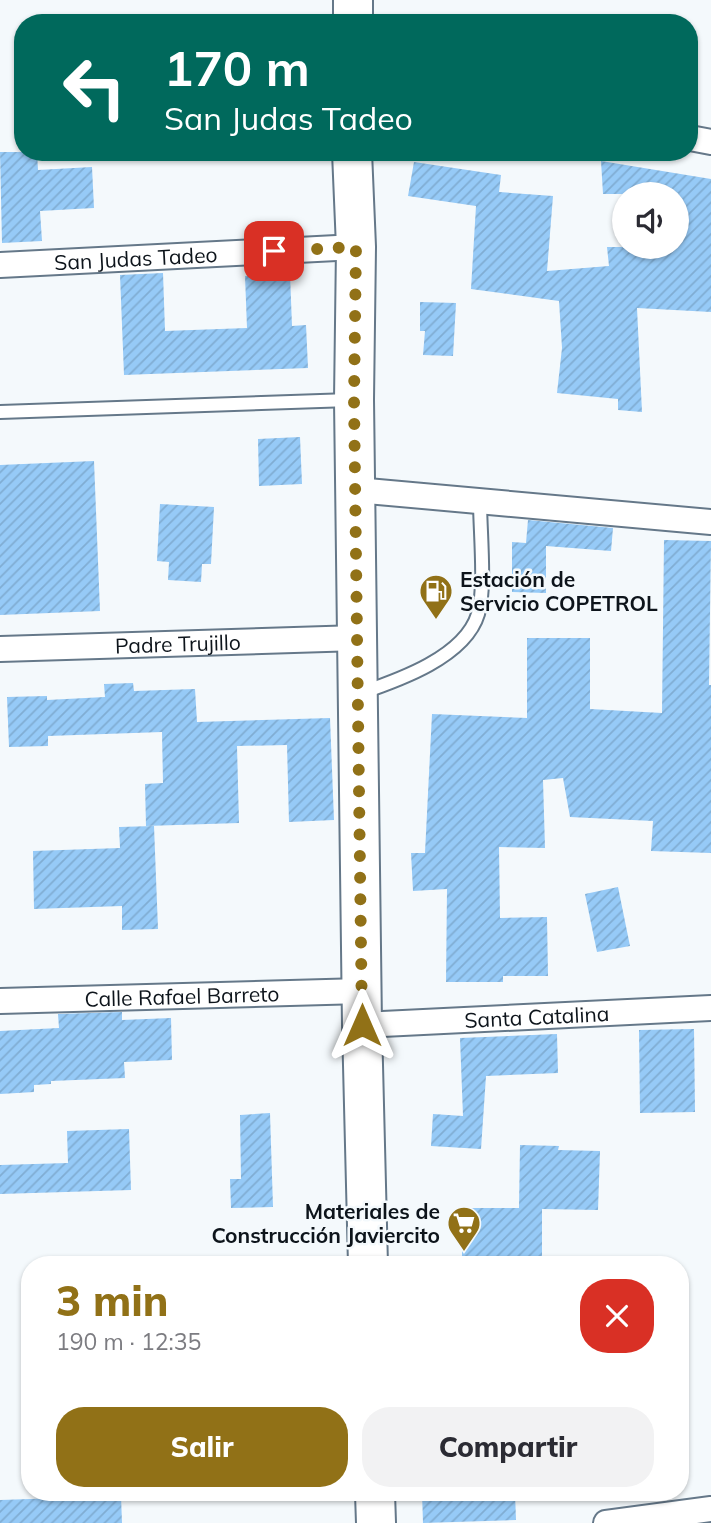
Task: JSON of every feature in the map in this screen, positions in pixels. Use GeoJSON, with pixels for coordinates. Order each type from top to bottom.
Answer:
{"type":"FeatureCollection","features":[{"type":"Feature","properties":{"kind":"main road"},"geometry":{"type":"LineString","coordinates":[[352,161],[356,247],[354,400],[368,1256]]}},
{"type":"Feature","properties":{"kind":"main road"},"geometry":{"type":"LineString","coordinates":[[375,1501],[376,1523]]}},
{"type":"Feature","properties":{"kind":"street","name":"San Judas Tadeo"},"geometry":{"type":"LineString","coordinates":[[0,265],[356,247]]}},
{"type":"Feature","properties":{"kind":"street"},"geometry":{"type":"LineString","coordinates":[[356,490],[711,522]]}},
{"type":"Feature","properties":{"kind":"street","name":"Padre Trujillo"},"geometry":{"type":"LineString","coordinates":[[0,649],[358,638]]}},
{"type":"Feature","properties":{"kind":"street","name":"Calle Rafael Barreto"},"geometry":{"type":"LineString","coordinates":[[0,1001],[362,1008]]}},
{"type":"Feature","properties":{"kind":"street","name":"Santa Catalina"},"geometry":{"type":"LineString","coordinates":[[362,1008],[711,1008]]}},
{"type":"Feature","properties":{"kind":"street"},"geometry":{"type":"LineString","coordinates":[[606,1523],[711,1509]]}},
{"type":"Feature","properties":{"kind":"lane"},"geometry":{"type":"LineString","coordinates":[[0,412],[354,400]]}},
{"type":"Feature","properties":{"kind":"lane"},"geometry":{"type":"LineString","coordinates":[[359,694],[405,679],[440,658],[470,630],[478,615],[481,598],[480,501]]}},
{"type":"Feature","properties":{"kind":"building"},"geometry":{"type":"Polygon","coordinates":[[[0,152],[14,152],[14,161],[38,161],[38,170],[92,167],[94,208],[40,211],[42,241],[2,243],[0,152]]]}},
{"type":"Feature","properties":{"kind":"building"},"geometry":{"type":"Polygon","coordinates":[[[601,161],[711,179],[711,312],[637,308],[642,412],[618,410],[618,399],[557,393],[562,348],[559,301],[471,289],[476,206],[408,196],[414,162],[501,175],[499,192],[553,196],[547,271],[609,266],[607,247],[612,247],[612,259],[689,259],[689,182],[612,182],[612,194],[603,194],[601,161]]]}},
{"type":"Feature","properties":{"kind":"building"},"geometry":{"type":"Polygon","coordinates":[[[163,273],[165,331],[247,328],[245,276],[290,274],[292,326],[306,325],[308,368],[124,375],[120,275],[163,273]]]}},
{"type":"Feature","properties":{"kind":"building"},"geometry":{"type":"Polygon","coordinates":[[[420,302],[456,303],[453,356],[423,355],[425,331],[420,331],[420,302]]]}},
{"type":"Feature","properties":{"kind":"building"},"geometry":{"type":"Polygon","coordinates":[[[300,437],[302,484],[259,486],[258,439],[300,437]]]}},
{"type":"Feature","properties":{"kind":"building"},"geometry":{"type":"Polygon","coordinates":[[[94,461],[100,611],[0,615],[0,465],[94,461]]]}},
{"type":"Feature","properties":{"kind":"building"},"geometry":{"type":"Polygon","coordinates":[[[160,504],[214,507],[211,564],[202,564],[201,582],[168,580],[169,562],[157,561],[160,504]]]}},
{"type":"Feature","properties":{"kind":"building"},"geometry":{"type":"Polygon","coordinates":[[[528,520],[613,528],[611,551],[546,546],[546,593],[512,592],[512,542],[526,543],[528,520]]]}},
{"type":"Feature","properties":{"kind":"building"},"geometry":{"type":"Polygon","coordinates":[[[664,540],[711,541],[711,853],[651,851],[653,821],[570,817],[563,778],[543,780],[545,848],[499,847],[500,918],[547,917],[548,976],[503,976],[503,982],[446,982],[447,889],[413,891],[411,853],[425,853],[432,714],[527,718],[527,638],[590,638],[590,709],[662,713],[664,540]]]}},
{"type":"Feature","properties":{"kind":"building"},"geometry":{"type":"Polygon","coordinates":[[[133,683],[134,691],[195,689],[197,722],[330,718],[334,820],[289,822],[287,745],[237,746],[239,823],[146,826],[145,784],[163,783],[162,732],[48,736],[48,746],[9,747],[7,697],[47,696],[47,700],[105,697],[104,684],[133,683]]]}},
{"type":"Feature","properties":{"kind":"building"},"geometry":{"type":"Polygon","coordinates":[[[154,826],[158,929],[122,930],[122,906],[34,909],[33,851],[120,848],[119,827],[154,826]]]}},
{"type":"Feature","properties":{"kind":"building"},"geometry":{"type":"Polygon","coordinates":[[[618,887],[630,946],[597,952],[585,894],[618,887]]]}},
{"type":"Feature","properties":{"kind":"building"},"geometry":{"type":"Polygon","coordinates":[[[122,1012],[122,1020],[171,1018],[172,1060],[124,1062],[125,1078],[51,1081],[51,1084],[34,1085],[34,1092],[0,1094],[0,1031],[59,1028],[58,1014],[122,1012]]]}},
{"type":"Feature","properties":{"kind":"building"},"geometry":{"type":"Polygon","coordinates":[[[694,1029],[695,1112],[640,1113],[639,1030],[694,1029]]]}},
{"type":"Feature","properties":{"kind":"building"},"geometry":{"type":"Polygon","coordinates":[[[557,1034],[558,1073],[486,1076],[481,1149],[431,1146],[433,1114],[463,1116],[460,1038],[557,1034]]]}},
{"type":"Feature","properties":{"kind":"building"},"geometry":{"type":"Polygon","coordinates":[[[270,1113],[273,1207],[231,1208],[230,1179],[241,1179],[240,1115],[270,1113]]]}},
{"type":"Feature","properties":{"kind":"building"},"geometry":{"type":"Polygon","coordinates":[[[129,1129],[131,1190],[0,1194],[0,1165],[68,1163],[67,1131],[129,1129]]]}},
{"type":"Feature","properties":{"kind":"building"},"geometry":{"type":"Polygon","coordinates":[[[520,1145],[559,1146],[558,1150],[600,1151],[598,1210],[542,1209],[542,1256],[462,1256],[462,1208],[519,1208],[520,1145]]]}},
{"type":"Feature","properties":{"kind":"building"},"geometry":{"type":"Polygon","coordinates":[[[0,1500],[121,1501],[122,1523],[0,1523],[0,1500]]]}},
{"type":"Feature","properties":{"kind":"building"},"geometry":{"type":"Polygon","coordinates":[[[422,1501],[515,1501],[516,1520],[423,1523],[422,1501]]]}},
{"type":"Feature","properties":{"kind":"place","name":"Estación de Servicio COPETROL"},"geometry":{"type":"Point","coordinates":[436,621]}},
{"type":"Feature","properties":{"kind":"place","name":"Materiales de Construcción Javiercito"},"geometry":{"type":"Point","coordinates":[464,1253]}},
{"type":"Feature","properties":{"kind":"route"},"geometry":{"type":"LineString","coordinates":[[274,251],[356,247],[354,400],[362,1025]]}}]}
